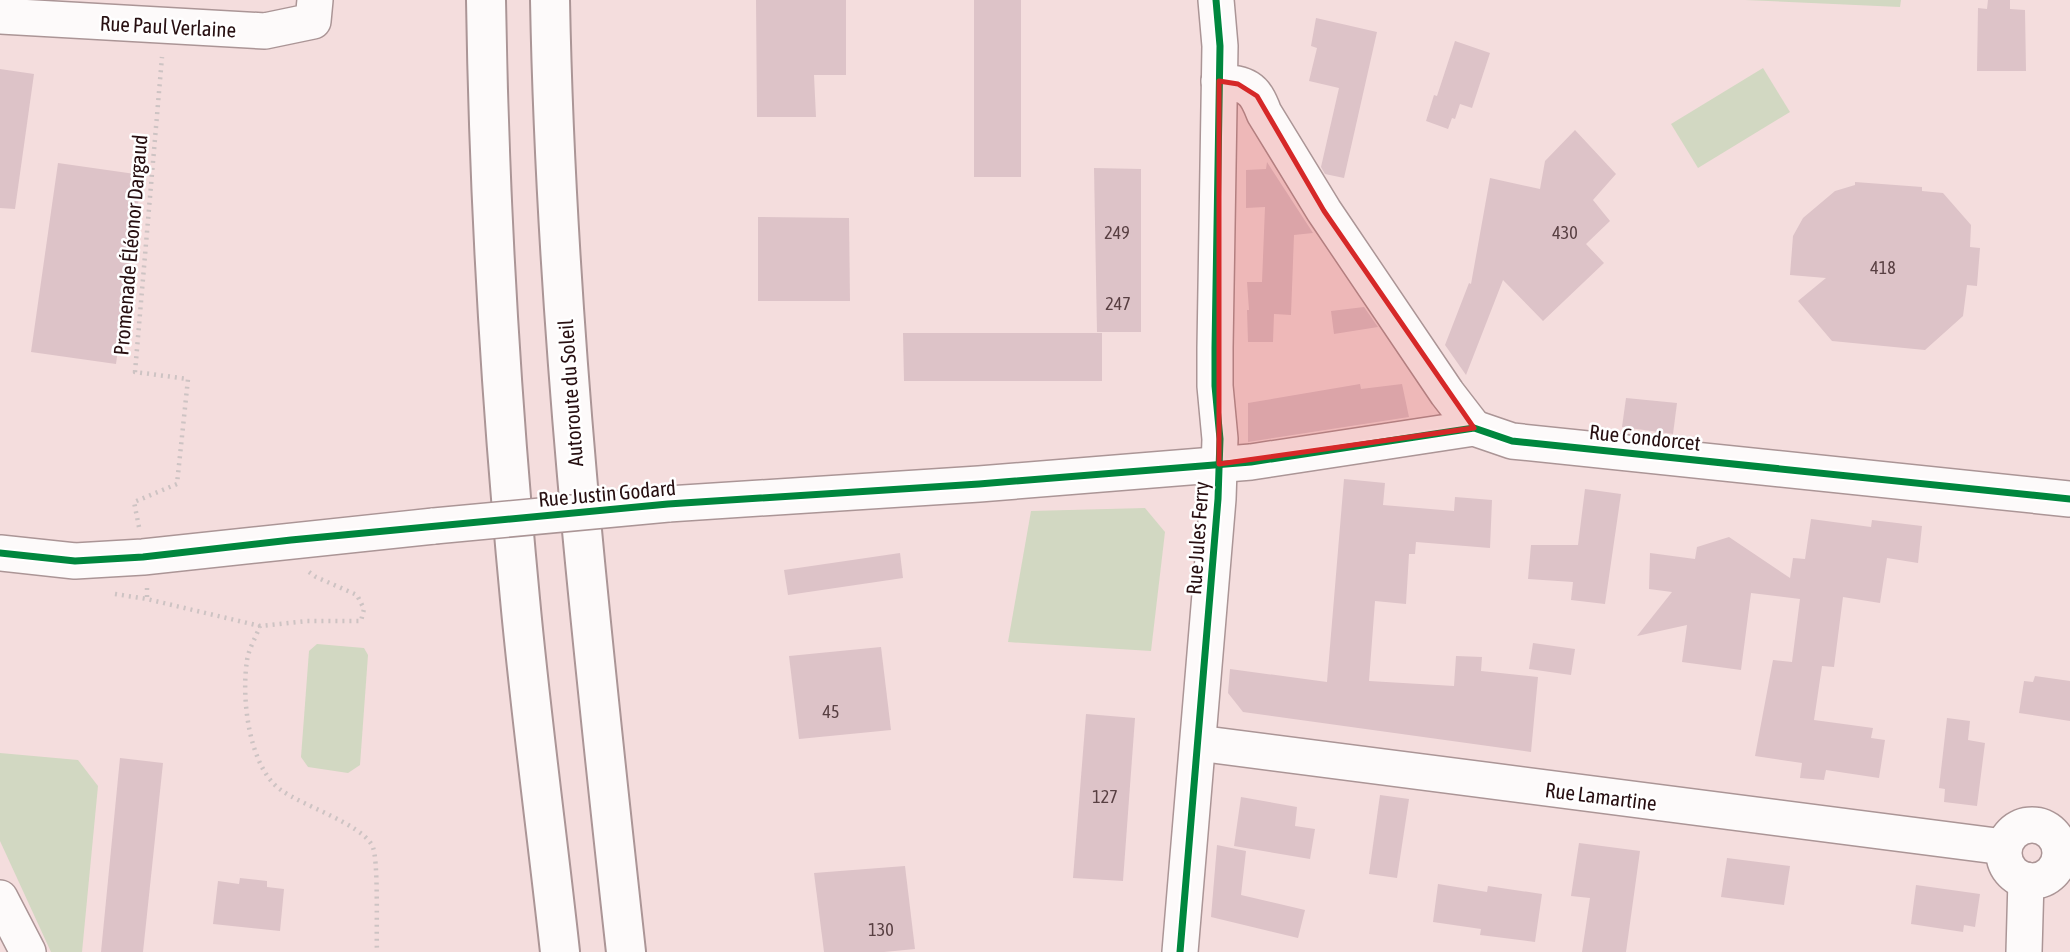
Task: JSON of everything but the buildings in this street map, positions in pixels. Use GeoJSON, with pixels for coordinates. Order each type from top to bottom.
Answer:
{"type":"FeatureCollection","features":[{"type":"Feature","properties":{"kind":"highway"},"geometry":{"type":"LineString","coordinates":[[485,0],[491,189],[507,449],[520,601],[560,952]]}},
{"type":"Feature","properties":{"kind":"highway","name":"Autoroute du Soleil"},"geometry":{"type":"LineString","coordinates":[[550,0],[556,181],[573,442],[588,609],[626,952]]}},
{"type":"Feature","properties":{"kind":"street","name":"Rue Paul Verlaine"},"geometry":{"type":"LineString","coordinates":[[0,16],[265,31],[313,21],[315,0]]}},
{"type":"Feature","properties":{"kind":"street","name":"Rue Jules Ferry"},"geometry":{"type":"LineString","coordinates":[[1180,952],[1219,464],[1215,348],[1220,46],[1208,2]]}},
{"type":"Feature","properties":{"kind":"street"},"geometry":{"type":"LineString","coordinates":[[1219,81],[1252,89],[1324,211],[1447,393],[1474,428]]}},
{"type":"Feature","properties":{"kind":"street","name":"Rue Condorcet"},"geometry":{"type":"LineString","coordinates":[[1219,464],[1264,460],[1474,428],[1512,441],[2070,499]]}},
{"type":"Feature","properties":{"kind":"street","name":"Rue Justin Godard"},"geometry":{"type":"LineString","coordinates":[[0,553],[75,561],[143,557],[668,504],[979,484],[1219,464]]}},
{"type":"Feature","properties":{"kind":"street","name":"Rue Lamartine"},"geometry":{"type":"LineString","coordinates":[[1198,743],[2004,847]]}},
{"type":"Feature","properties":{"kind":"street"},"geometry":{"type":"LineString","coordinates":[[2029,825],[2038,826],[2054,835],[2065,860],[2051,874],[2035,881],[2026,880],[2011,872],[2006,864],[2004,847],[2013,832],[2029,825]]}},
{"type":"Feature","properties":{"kind":"street"},"geometry":{"type":"LineString","coordinates":[[2024,952],[2026,880]]}},
{"type":"Feature","properties":{"kind":"street"},"geometry":{"type":"LineString","coordinates":[[0,898],[27,952]]}},
{"type":"Feature","properties":{"kind":"path"},"geometry":{"type":"LineString","coordinates":[[107,593],[147,598],[260,626],[307,621],[361,621],[364,609],[357,595],[316,577],[297,561],[291,540]]}},
{"type":"Feature","properties":{"kind":"path"},"geometry":{"type":"LineString","coordinates":[[260,626],[247,659],[245,691],[253,744],[264,774],[281,790],[350,826],[372,845],[377,863],[377,952]]}},
{"type":"Feature","properties":{"kind":"highlighted area"},"geometry":{"type":"Polygon","coordinates":[[[1219,81],[1238,84],[1257,96],[1324,211],[1474,428],[1219,464],[1219,81]]]}},
{"type":"Feature","properties":{"kind":"green space"},"geometry":{"type":"Polygon","coordinates":[[[1745,0],[1901,0],[1900,7],[1745,0]]]}},
{"type":"Feature","properties":{"kind":"green space"},"geometry":{"type":"Polygon","coordinates":[[[1763,68],[1790,112],[1698,168],[1671,124],[1763,68]]]}},
{"type":"Feature","properties":{"kind":"green space"},"geometry":{"type":"Polygon","coordinates":[[[1145,508],[1165,532],[1151,651],[1008,642],[1031,511],[1145,508]]]}},
{"type":"Feature","properties":{"kind":"green space"},"geometry":{"type":"Polygon","coordinates":[[[317,644],[364,648],[368,655],[360,765],[348,773],[308,767],[301,757],[309,651],[317,644]]]}},
{"type":"Feature","properties":{"kind":"green space"},"geometry":{"type":"Polygon","coordinates":[[[0,753],[78,760],[98,786],[82,952],[51,952],[0,841],[0,753]]]}},
{"type":"Feature","properties":{"kind":"cycle path"},"geometry":{"type":"LineString","coordinates":[[1180,952],[1218,499],[1220,439],[1215,348],[1220,46],[1216,0]]}},
{"type":"Feature","properties":{"kind":"cycle path"},"geometry":{"type":"LineString","coordinates":[[0,553],[75,561],[143,557],[668,504],[979,484],[1251,462],[1474,428],[1512,441],[2070,499]]}}]}
